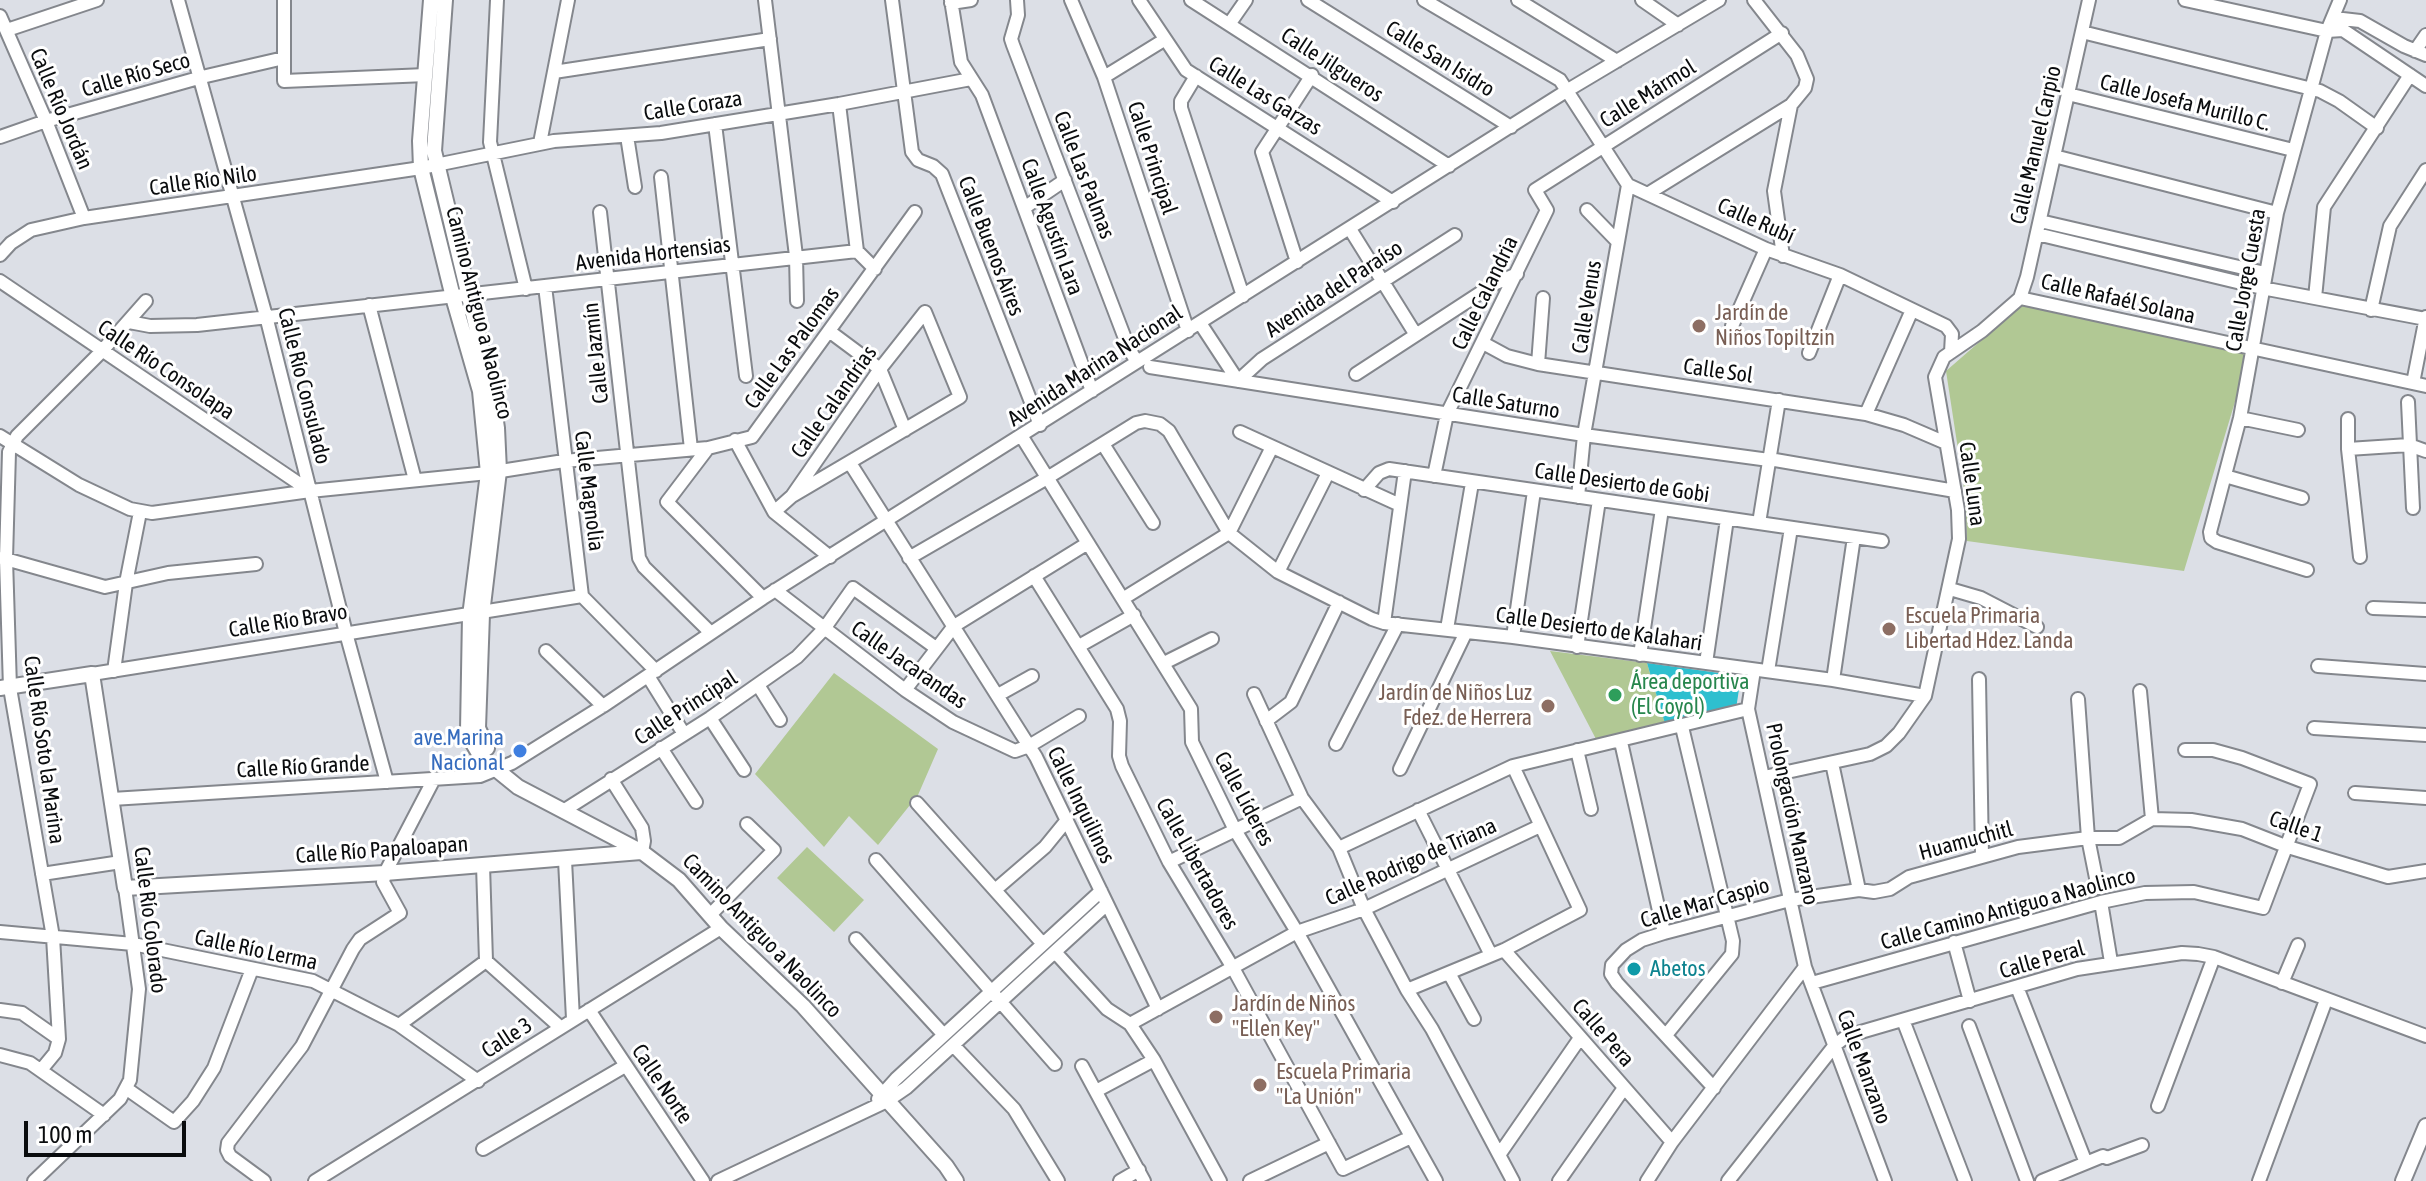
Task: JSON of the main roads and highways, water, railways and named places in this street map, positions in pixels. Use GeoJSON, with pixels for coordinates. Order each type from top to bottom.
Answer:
{"type":"FeatureCollection","features":[{"type":"Feature","properties":{"kind":"main road","name":"Camino Antiguo a Naolinco"},"geometry":{"type":"LineString","coordinates":[[431,0],[420,141],[469,295],[491,388],[494,472],[476,615],[468,730],[481,757],[518,787],[642,852],[679,880],[721,928],[803,1006],[956,1181]]}},
{"type":"Feature","properties":{"kind":"main road","name":"Camino Antiguo a Naolinco"},"geometry":{"type":"LineString","coordinates":[[445,0],[434,139],[428,166],[453,297],[480,391],[494,472]]}},
{"type":"Feature","properties":{"kind":"main road","name":"Calle Río Bravo"},"geometry":{"type":"LineString","coordinates":[[5,688],[92,674]]}},
{"type":"Feature","properties":{"kind":"main road","name":"Calle Río Colorado"},"geometry":{"type":"LineString","coordinates":[[92,674],[125,888]]}},
{"type":"Feature","properties":{"kind":"main road","name":"Calle Río Papaloapan"},"geometry":{"type":"LineString","coordinates":[[125,888],[385,873],[642,852]]}},
{"type":"Feature","properties":{"kind":"main road"},"geometry":{"type":"LineString","coordinates":[[2403,1181],[2426,1126]]}},
{"type":"Feature","properties":{"kind":"water"},"geometry":{"type":"Polygon","coordinates":[[[1647,663],[1741,676],[1736,709],[1666,727],[1647,663]]]}},
{"type":"Feature","properties":{"kind":"place","name":"Jardín de Niños Topiltzin"},"geometry":{"type":"Point","coordinates":[1699,326]}},
{"type":"Feature","properties":{"kind":"place","name":"Escuela Primaria Libertad Hdez. Landa"},"geometry":{"type":"Point","coordinates":[1889,629]}},
{"type":"Feature","properties":{"kind":"place","name":"Área deportiva (El Coyol)"},"geometry":{"type":"Point","coordinates":[1615,695]}},
{"type":"Feature","properties":{"kind":"place","name":"Jardín de Niños Luz Fdez. de Herrera"},"geometry":{"type":"Point","coordinates":[1548,706]}},
{"type":"Feature","properties":{"kind":"place","name":"ave.Marina Nacional"},"geometry":{"type":"Point","coordinates":[520,751]}},
{"type":"Feature","properties":{"kind":"place","name":"Abetos"},"geometry":{"type":"Point","coordinates":[1634,969]}},
{"type":"Feature","properties":{"kind":"place","name":"Jardín de Niños \"Ellen Key\""},"geometry":{"type":"Point","coordinates":[1216,1017]}},
{"type":"Feature","properties":{"kind":"place","name":"Escuela Primaria \"La Unión\""},"geometry":{"type":"Point","coordinates":[1260,1085]}}]}
